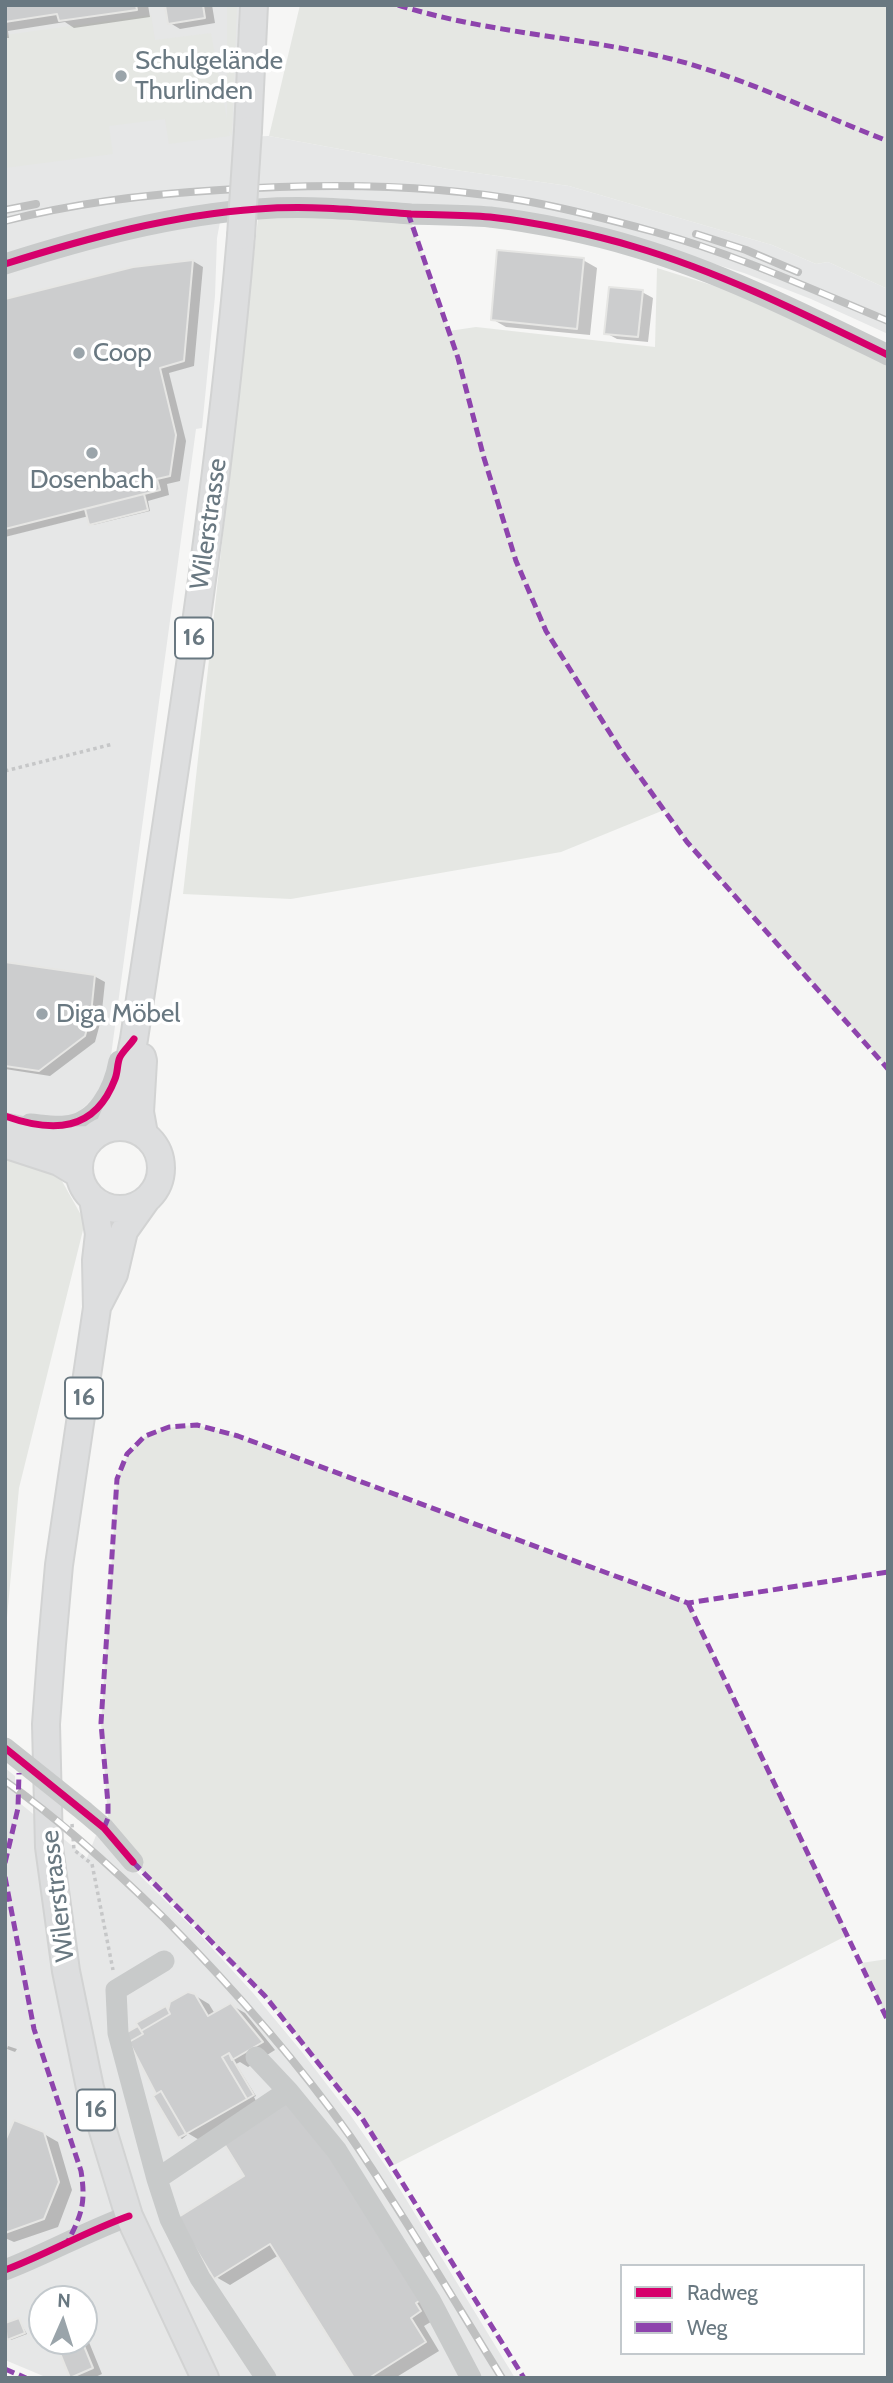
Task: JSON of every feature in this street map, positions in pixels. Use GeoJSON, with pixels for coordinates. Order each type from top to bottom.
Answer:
{"type":"FeatureCollection","features":[{"type":"Feature","properties":{"kind":"main road","name":"Wilerstrasse"},"geometry":{"type":"LineString","coordinates":[[99,1133],[123,1094],[134,1040],[192,654],[218,458],[242,236],[254,5]]}},
{"type":"Feature","properties":{"kind":"main road","name":"Wilerstrasse"},"geometry":{"type":"LineString","coordinates":[[134,1040],[144,1061],[140,1112],[144,1134]]}},
{"type":"Feature","properties":{"kind":"main road"},"geometry":{"type":"LineString","coordinates":[[5,1127],[60,1140],[121,1126],[133,1128],[144,1134],[159,1154],[162,1167],[160,1179],[146,1200],[133,1207],[119,1209],[105,1206],[93,1199],[82,1184],[79,1161],[83,1149],[99,1133]]}},
{"type":"Feature","properties":{"kind":"main road"},"geometry":{"type":"LineString","coordinates":[[5,1144],[59,1162],[79,1174]]}},
{"type":"Feature","properties":{"kind":"main road","name":"Wilerstrasse"},"geometry":{"type":"LineString","coordinates":[[93,1199],[99,1234],[96,1260],[97,1308],[59,1565],[46,1724],[49,1835],[66,1971],[90,2088],[129,2216],[205,2378]]}},
{"type":"Feature","properties":{"kind":"main road","name":"Wilerstrasse"},"geometry":{"type":"LineString","coordinates":[[97,1308],[114,1274],[124,1231],[146,1200]]}},
{"type":"Feature","properties":{"kind":"street"},"geometry":{"type":"LineString","coordinates":[[5,264],[137,228],[259,209],[334,208],[492,218],[633,246],[682,262],[798,312],[888,355]]}},
{"type":"Feature","properties":{"kind":"street"},"geometry":{"type":"LineString","coordinates":[[5,1116],[29,1124],[50,1126],[67,1126],[82,1121],[106,1098],[116,1077],[120,1057],[134,1040]]}},
{"type":"Feature","properties":{"kind":"street"},"geometry":{"type":"LineString","coordinates":[[5,1748],[78,1816],[104,1828],[133,1862]]}},
{"type":"Feature","properties":{"kind":"street"},"geometry":{"type":"LineString","coordinates":[[164,1961],[116,1990],[118,2033],[156,2179],[170,2219],[200,2278],[266,2378]]}},
{"type":"Feature","properties":{"kind":"street"},"geometry":{"type":"LineString","coordinates":[[256,2057],[337,2151],[430,2300],[471,2378]]}},
{"type":"Feature","properties":{"kind":"street"},"geometry":{"type":"LineString","coordinates":[[156,2179],[288,2091]]}},
{"type":"Feature","properties":{"kind":"street"},"geometry":{"type":"LineString","coordinates":[[5,2270],[129,2216]]}},
{"type":"Feature","properties":{"kind":"path"},"geometry":{"type":"LineString","coordinates":[[5,771],[113,744]]}},
{"type":"Feature","properties":{"kind":"path"},"geometry":{"type":"LineString","coordinates":[[78,1816],[74,1850],[92,1864],[116,1990]]}},
{"type":"Feature","properties":{"kind":"shaded area"},"geometry":{"type":"Polygon","coordinates":[[[5,5],[165,5],[205,18],[203,5],[239,5],[234,137],[269,136],[448,169],[569,186],[772,245],[816,264],[828,262],[888,289],[888,334],[811,299],[744,273],[633,239],[223,206],[217,238],[215,296],[202,428],[196,429],[107,1085],[76,1115],[41,1122],[5,1111],[5,5]]]}},
{"type":"Feature","properties":{"kind":"shaded area","name":"Schulgelände Thurlinden"},"geometry":{"type":"Polygon","coordinates":[[[227,5],[237,5],[232,136],[229,131],[230,136],[169,144],[165,119],[109,126],[113,154],[5,168],[5,35],[151,15],[155,40],[211,33],[227,119],[227,5]]]}},
{"type":"Feature","properties":{"kind":"shaded area"},"geometry":{"type":"Polygon","coordinates":[[[300,5],[888,5],[888,289],[828,262],[816,264],[772,245],[569,186],[448,169],[269,136],[300,5]]]}},
{"type":"Feature","properties":{"kind":"shaded area"},"geometry":{"type":"Polygon","coordinates":[[[259,209],[408,213],[449,331],[476,327],[655,347],[657,268],[798,312],[888,355],[888,1069],[687,842],[664,810],[561,852],[291,899],[183,894],[259,209]]]}},
{"type":"Feature","properties":{"kind":"shaded area"},"geometry":{"type":"Polygon","coordinates":[[[5,1157],[58,1174],[85,1222],[19,1488],[5,1639],[5,1157]]]}},
{"type":"Feature","properties":{"kind":"shaded area"},"geometry":{"type":"Polygon","coordinates":[[[197,1425],[238,1436],[688,1603],[848,1935],[392,2166],[362,2118],[265,1996],[133,1862],[108,1818],[101,1723],[117,1479],[130,1452],[146,1436],[167,1428],[197,1425]]]}},
{"type":"Feature","properties":{"kind":"shaded area"},"geometry":{"type":"Polygon","coordinates":[[[5,1768],[15,1776],[16,1800],[87,1858],[97,1833],[201,1936],[253,1993],[302,2052],[387,2168],[515,2378],[48,2378],[5,2360],[5,1768]]]}},
{"type":"Feature","properties":{"kind":"shaded area"},"geometry":{"type":"Polygon","coordinates":[[[888,1959],[888,2021],[861,1963],[888,1959]]]}},
{"type":"Feature","properties":{"kind":"building"},"geometry":{"type":"Polygon","coordinates":[[[5,5],[136,5],[137,10],[59,21],[57,14],[5,22],[5,5]]]}},
{"type":"Feature","properties":{"kind":"building"},"geometry":{"type":"Polygon","coordinates":[[[165,5],[203,5],[205,18],[168,24],[165,5]]]}},
{"type":"Feature","properties":{"kind":"building"},"geometry":{"type":"Polygon","coordinates":[[[497,250],[584,258],[577,329],[491,320],[497,250]]]}},
{"type":"Feature","properties":{"kind":"building"},"geometry":{"type":"Polygon","coordinates":[[[193,260],[184,361],[160,368],[176,435],[170,476],[157,479],[160,490],[5,529],[5,299],[133,267],[193,260]]]}},
{"type":"Feature","properties":{"kind":"building"},"geometry":{"type":"Polygon","coordinates":[[[609,287],[643,290],[638,337],[604,334],[609,287]]]}},
{"type":"Feature","properties":{"kind":"building"},"geometry":{"type":"Polygon","coordinates":[[[144,494],[148,510],[89,525],[85,509],[144,494]]]}},
{"type":"Feature","properties":{"kind":"building"},"geometry":{"type":"Polygon","coordinates":[[[5,962],[95,975],[91,1014],[85,1036],[39,1071],[5,1066],[5,962]]]}},
{"type":"Feature","properties":{"kind":"building"},"geometry":{"type":"Polygon","coordinates":[[[188,1992],[195,1994],[208,2016],[231,2003],[263,2042],[232,2060],[229,2053],[222,2057],[247,2099],[186,2134],[161,2091],[156,2094],[129,2042],[143,2034],[141,2031],[170,2014],[170,2002],[188,1992]]]}},
{"type":"Feature","properties":{"kind":"building"},"geometry":{"type":"Polygon","coordinates":[[[166,2006],[170,2014],[141,2031],[136,2023],[166,2006]]]}},
{"type":"Feature","properties":{"kind":"building"},"geometry":{"type":"Polygon","coordinates":[[[138,2026],[143,2034],[129,2042],[124,2034],[138,2026]]]}},
{"type":"Feature","properties":{"kind":"building"},"geometry":{"type":"Polygon","coordinates":[[[229,2053],[254,2095],[247,2099],[222,2057],[229,2053]]]}},
{"type":"Feature","properties":{"kind":"building"},"geometry":{"type":"Polygon","coordinates":[[[161,2091],[186,2134],[178,2138],[153,2096],[161,2091]]]}},
{"type":"Feature","properties":{"kind":"building"},"geometry":{"type":"Polygon","coordinates":[[[291,2099],[328,2147],[422,2299],[416,2303],[421,2311],[411,2318],[426,2342],[369,2378],[354,2378],[270,2244],[214,2279],[177,2218],[244,2176],[223,2142],[291,2099]]]}},
{"type":"Feature","properties":{"kind":"building"},"geometry":{"type":"Polygon","coordinates":[[[14,2120],[44,2132],[59,2182],[44,2219],[5,2233],[5,2141],[14,2120]]]}},
{"type":"Feature","properties":{"kind":"building"},"geometry":{"type":"Polygon","coordinates":[[[19,2318],[25,2333],[7,2340],[5,2323],[19,2318]]]}},
{"type":"Feature","properties":{"kind":"building"},"geometry":{"type":"Polygon","coordinates":[[[61,2355],[88,2355],[93,2368],[70,2378],[61,2355]]]}},
{"type":"Feature","properties":{"kind":"railway"},"geometry":{"type":"LineString","coordinates":[[5,221],[85,204],[193,192],[337,186],[454,191],[531,202],[685,241],[773,273],[888,321]]}},
{"type":"Feature","properties":{"kind":"railway"},"geometry":{"type":"LineString","coordinates":[[5,210],[36,204]]}},
{"type":"Feature","properties":{"kind":"railway"},"geometry":{"type":"LineString","coordinates":[[696,234],[746,250],[798,272]]}},
{"type":"Feature","properties":{"kind":"railway"},"geometry":{"type":"LineString","coordinates":[[5,1781],[68,1830],[165,1919],[285,2051],[370,2166],[502,2378]]}},
{"type":"Feature","properties":{"kind":"marked path"},"geometry":{"type":"LineString","coordinates":[[398,5],[462,22],[626,49],[688,64],[746,83],[888,141]]}},
{"type":"Feature","properties":{"kind":"marked path"},"geometry":{"type":"LineString","coordinates":[[408,213],[458,358],[484,458],[516,561],[546,631],[620,749],[687,842],[888,1069]]}},
{"type":"Feature","properties":{"kind":"marked path"},"geometry":{"type":"LineString","coordinates":[[104,1828],[108,1818],[108,1804],[101,1723],[117,1479],[127,1454],[145,1436],[169,1427],[197,1425],[238,1436],[688,1603],[888,1572]]}},
{"type":"Feature","properties":{"kind":"marked path"},"geometry":{"type":"LineString","coordinates":[[688,1603],[888,2021]]}},
{"type":"Feature","properties":{"kind":"marked path"},"geometry":{"type":"LineString","coordinates":[[5,1863],[18,1808],[19,1773]]}},
{"type":"Feature","properties":{"kind":"marked path"},"geometry":{"type":"LineString","coordinates":[[133,1862],[265,1996],[362,2118],[524,2378]]}},
{"type":"Feature","properties":{"kind":"marked path"},"geometry":{"type":"LineString","coordinates":[[5,1877],[34,2029],[81,2171],[82,2208],[67,2243]]}},
{"type":"Feature","properties":{"kind":"marked path"},"geometry":{"type":"LineString","coordinates":[[5,2369],[26,2378]]}},
{"type":"Feature","properties":{"kind":"cycle path"},"geometry":{"type":"LineString","coordinates":[[5,264],[130,229],[226,212],[315,208],[490,217],[582,233],[668,257],[764,296],[888,355]]}},
{"type":"Feature","properties":{"kind":"cycle path"},"geometry":{"type":"LineString","coordinates":[[5,1116],[56,1126],[84,1118],[96,1110],[106,1097],[116,1076],[120,1057],[134,1039]]}},
{"type":"Feature","properties":{"kind":"cycle path"},"geometry":{"type":"LineString","coordinates":[[5,1748],[104,1828],[133,1862]]}},
{"type":"Feature","properties":{"kind":"cycle path"},"geometry":{"type":"LineString","coordinates":[[5,2270],[129,2216]]}},
{"type":"Feature","properties":{"kind":"place","name":"Schulgelände Thurlinden"},"geometry":{"type":"Point","coordinates":[121,76]}},
{"type":"Feature","properties":{"kind":"place","name":"Coop"},"geometry":{"type":"Point","coordinates":[79,353]}},
{"type":"Feature","properties":{"kind":"place","name":"Dosenbach"},"geometry":{"type":"Point","coordinates":[92,453]}},
{"type":"Feature","properties":{"kind":"place","name":"Diga Möbel"},"geometry":{"type":"Point","coordinates":[42,1014]}}]}
